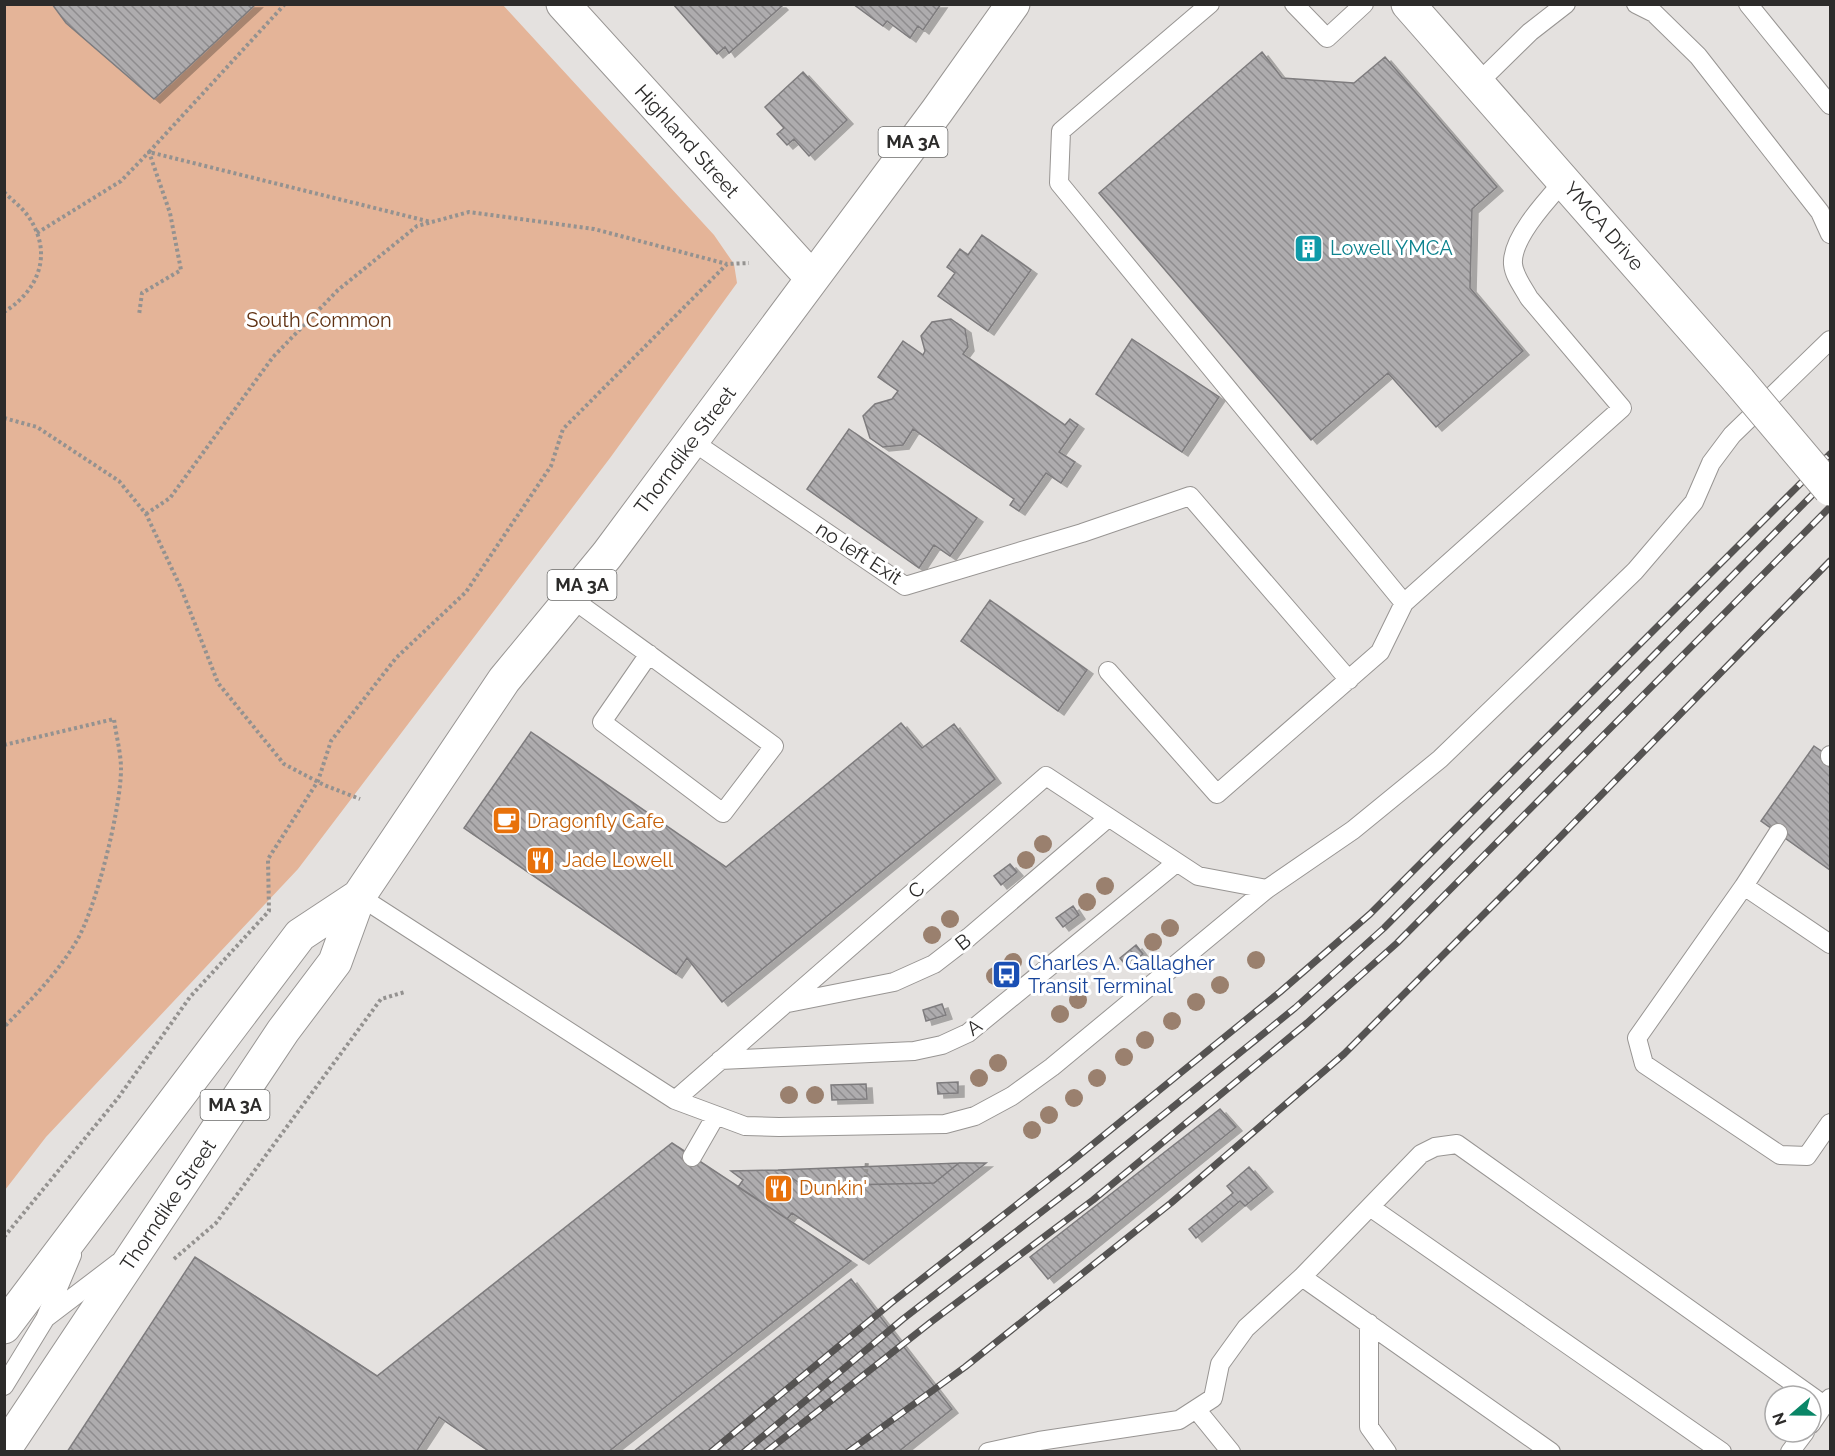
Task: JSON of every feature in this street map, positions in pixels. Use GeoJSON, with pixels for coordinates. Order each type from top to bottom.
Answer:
{"type":"FeatureCollection","features":[{"type":"Feature","properties":{"kind":"main road","name":"Highland Street"},"geometry":{"type":"LineString","coordinates":[[563,4],[811,277]]}},
{"type":"Feature","properties":{"kind":"main road","name":"Thorndike Street"},"geometry":{"type":"LineString","coordinates":[[4,1450],[284,1031],[335,963],[359,896],[504,680],[607,555],[811,277],[937,111],[1012,4]]}},
{"type":"Feature","properties":{"kind":"main road","name":"YMCA Drive"},"geometry":{"type":"LineString","coordinates":[[1408,4],[1479,82],[1830,489]]}},
{"type":"Feature","properties":{"kind":"main road","name":"Thorndike Street"},"geometry":{"type":"LineString","coordinates":[[4,1327],[300,935],[359,896]]}},
{"type":"Feature","properties":{"kind":"lane"},"geometry":{"type":"LineString","coordinates":[[1210,4],[1060,131],[1059,183],[1404,603]]}},
{"type":"Feature","properties":{"kind":"lane"},"geometry":{"type":"LineString","coordinates":[[1294,4],[1326,38],[1364,4]]}},
{"type":"Feature","properties":{"kind":"lane"},"geometry":{"type":"LineString","coordinates":[[1479,82],[1530,32],[1566,4]]}},
{"type":"Feature","properties":{"kind":"lane"},"geometry":{"type":"LineString","coordinates":[[1636,4],[1654,13],[1698,56],[1820,212],[1830,234]]}},
{"type":"Feature","properties":{"kind":"lane"},"geometry":{"type":"LineString","coordinates":[[1748,4],[1830,105]]}},
{"type":"Feature","properties":{"kind":"lane"},"geometry":{"type":"LineString","coordinates":[[1108,671],[1217,794],[1380,652],[1404,603],[1622,408],[1529,298],[1517,278],[1513,264],[1514,248],[1543,206],[1564,181]]}},
{"type":"Feature","properties":{"kind":"lane"},"geometry":{"type":"LineString","coordinates":[[359,896],[675,1100],[715,1117],[745,1126],[779,1127],[945,1124],[975,1116],[1012,1096],[1052,1067],[1267,889],[1362,823],[1440,759],[1635,571],[1694,502],[1711,463],[1731,435],[1830,340]]}},
{"type":"Feature","properties":{"kind":"lane","name":"no left Exit"},"geometry":{"type":"LineString","coordinates":[[692,441],[905,586],[1082,533],[1190,495],[1348,680]]}},
{"type":"Feature","properties":{"kind":"lane"},"geometry":{"type":"LineString","coordinates":[[572,598],[649,654],[774,746],[723,813],[602,722],[649,654]]}},
{"type":"Feature","properties":{"kind":"lane","name":"C"},"geometry":{"type":"LineString","coordinates":[[675,1100],[1046,776],[1108,818]]}},
{"type":"Feature","properties":{"kind":"lane"},"geometry":{"type":"LineString","coordinates":[[1108,818],[1198,876],[1267,889]]}},
{"type":"Feature","properties":{"kind":"lane","name":"B"},"geometry":{"type":"LineString","coordinates":[[786,1004],[894,982],[934,964],[969,938],[1108,818]]}},
{"type":"Feature","properties":{"kind":"lane"},"geometry":{"type":"LineString","coordinates":[[1778,833],[1744,886],[1637,1038],[1644,1064],[1780,1155],[1807,1156],[1830,1123]]}},
{"type":"Feature","properties":{"kind":"lane","name":"A"},"geometry":{"type":"LineString","coordinates":[[720,1060],[914,1051],[942,1045],[968,1033],[1176,863]]}},
{"type":"Feature","properties":{"kind":"lane"},"geometry":{"type":"LineString","coordinates":[[1744,886],[1830,944]]}},
{"type":"Feature","properties":{"kind":"lane"},"geometry":{"type":"LineString","coordinates":[[692,1157],[715,1117]]}},
{"type":"Feature","properties":{"kind":"lane"},"geometry":{"type":"LineString","coordinates":[[988,1452],[1039,1441],[1179,1420],[1213,1398],[1220,1364],[1246,1328],[1302,1277],[1421,1154],[1435,1147],[1457,1144],[1827,1402]]}},
{"type":"Feature","properties":{"kind":"lane"},"geometry":{"type":"LineString","coordinates":[[1370,1207],[1722,1452]]}},
{"type":"Feature","properties":{"kind":"lane"},"geometry":{"type":"LineString","coordinates":[[4,1386],[45,1319],[89,1215]]}},
{"type":"Feature","properties":{"kind":"lane"},"geometry":{"type":"LineString","coordinates":[[45,1319],[141,1245]]}},
{"type":"Feature","properties":{"kind":"lane"},"geometry":{"type":"LineString","coordinates":[[1302,1277],[1551,1452]]}},
{"type":"Feature","properties":{"kind":"lane"},"geometry":{"type":"LineString","coordinates":[[1369,1323],[1369,1427],[1387,1452]]}},
{"type":"Feature","properties":{"kind":"lane"},"geometry":{"type":"LineString","coordinates":[[1196,1409],[1231,1452]]}},
{"type":"Feature","properties":{"kind":"path"},"geometry":{"type":"LineString","coordinates":[[37,233],[121,181],[285,4]]}},
{"type":"Feature","properties":{"kind":"path"},"geometry":{"type":"LineString","coordinates":[[149,152],[432,222]]}},
{"type":"Feature","properties":{"kind":"path"},"geometry":{"type":"LineString","coordinates":[[139,315],[142,294],[181,270],[170,213],[149,152]]}},
{"type":"Feature","properties":{"kind":"path"},"geometry":{"type":"LineString","coordinates":[[4,192],[30,219],[41,240],[42,259],[38,273],[21,302],[4,312]]}},
{"type":"Feature","properties":{"kind":"path"},"geometry":{"type":"LineString","coordinates":[[146,514],[170,498],[273,357],[338,290],[417,226],[469,212],[594,229],[727,264],[749,263]]}},
{"type":"Feature","properties":{"kind":"path"},"geometry":{"type":"LineString","coordinates":[[4,1237],[118,1098],[190,997],[269,911],[268,859],[318,781],[332,741],[396,658],[466,592],[551,466],[563,429],[727,264]]}},
{"type":"Feature","properties":{"kind":"path"},"geometry":{"type":"LineString","coordinates":[[4,418],[37,427],[119,481],[146,514],[181,588],[218,683],[284,764],[360,799]]}},
{"type":"Feature","properties":{"kind":"path"},"geometry":{"type":"LineString","coordinates":[[4,745],[114,719],[121,769],[112,829],[101,872],[77,940],[46,984],[4,1027]]}},
{"type":"Feature","properties":{"kind":"path"},"geometry":{"type":"LineString","coordinates":[[169,1264],[216,1223],[381,999],[405,992]]}},
{"type":"Feature","properties":{"kind":"path"},"geometry":{"type":"LineString","coordinates":[[865,1184],[867,1161]]}},
{"type":"Feature","properties":{"kind":"green space","name":"South Common"},"geometry":{"type":"Polygon","coordinates":[[[5,5],[503,5],[714,235],[734,264],[737,283],[610,458],[298,869],[46,1137],[5,1190],[5,5]]]}},
{"type":"Feature","properties":{"kind":"building"},"geometry":{"type":"Polygon","coordinates":[[[52,4],[256,4],[154,99],[66,23],[52,4]]]}},
{"type":"Feature","properties":{"kind":"building"},"geometry":{"type":"Polygon","coordinates":[[[673,4],[780,4],[782,6],[729,53],[725,47],[717,54],[673,4]]]}},
{"type":"Feature","properties":{"kind":"building"},"geometry":{"type":"Polygon","coordinates":[[[853,4],[941,4],[923,30],[918,26],[910,38],[887,21],[883,26],[853,4]]]}},
{"type":"Feature","properties":{"kind":"building","name":"Lowell YMCA"},"geometry":{"type":"Polygon","coordinates":[[[1262,52],[1282,78],[1354,83],[1385,57],[1497,187],[1472,209],[1470,288],[1523,351],[1436,427],[1388,373],[1311,440],[1099,193],[1262,52]]]}},
{"type":"Feature","properties":{"kind":"building"},"geometry":{"type":"Polygon","coordinates":[[[803,72],[847,120],[809,156],[794,139],[787,145],[777,134],[784,128],[765,107],[803,72]]]}},
{"type":"Feature","properties":{"kind":"building"},"geometry":{"type":"Polygon","coordinates":[[[982,235],[1031,270],[988,331],[938,296],[955,273],[947,267],[960,249],[968,255],[982,235]]]}},
{"type":"Feature","properties":{"kind":"building"},"geometry":{"type":"Polygon","coordinates":[[[951,319],[965,329],[968,347],[963,354],[1065,425],[1070,419],[1078,425],[1059,452],[1075,462],[1061,483],[1046,473],[1019,511],[1010,505],[1014,499],[913,429],[903,445],[883,447],[870,438],[863,416],[875,404],[892,399],[898,391],[878,377],[903,341],[923,355],[925,351],[921,336],[932,322],[951,319]]]}},
{"type":"Feature","properties":{"kind":"building"},"geometry":{"type":"Polygon","coordinates":[[[1132,339],[1219,397],[1182,452],[1096,394],[1132,339]]]}},
{"type":"Feature","properties":{"kind":"building"},"geometry":{"type":"Polygon","coordinates":[[[849,429],[977,518],[950,556],[934,545],[919,568],[807,489],[849,429]]]}},
{"type":"Feature","properties":{"kind":"building"},"geometry":{"type":"Polygon","coordinates":[[[990,600],[1087,670],[1058,711],[961,641],[990,600]]]}},
{"type":"Feature","properties":{"kind":"building"},"geometry":{"type":"Polygon","coordinates":[[[901,723],[922,748],[954,724],[995,779],[722,1002],[687,958],[676,974],[464,828],[531,732],[726,867],[901,723]]]}},
{"type":"Feature","properties":{"kind":"building"},"geometry":{"type":"Polygon","coordinates":[[[1814,746],[1830,757],[1830,870],[1761,821],[1814,746]]]}},
{"type":"Feature","properties":{"kind":"building"},"geometry":{"type":"Polygon","coordinates":[[[1010,864],[1017,872],[1001,885],[994,876],[1010,864]]]}},
{"type":"Feature","properties":{"kind":"building"},"geometry":{"type":"Polygon","coordinates":[[[1073,906],[1079,915],[1063,927],[1056,918],[1073,906]]]}},
{"type":"Feature","properties":{"kind":"building"},"geometry":{"type":"Polygon","coordinates":[[[1136,945],[1143,954],[1127,967],[1120,958],[1136,945]]]}},
{"type":"Feature","properties":{"kind":"building"},"geometry":{"type":"Polygon","coordinates":[[[942,1004],[946,1015],[926,1021],[923,1010],[942,1004]]]}},
{"type":"Feature","properties":{"kind":"building"},"geometry":{"type":"Polygon","coordinates":[[[958,1082],[958,1093],[938,1094],[937,1083],[958,1082]]]}},
{"type":"Feature","properties":{"kind":"building"},"geometry":{"type":"Polygon","coordinates":[[[866,1084],[867,1099],[832,1100],[831,1085],[866,1084]]]}},
{"type":"Feature","properties":{"kind":"building"},"geometry":{"type":"Polygon","coordinates":[[[1220,1109],[1236,1127],[1048,1279],[1030,1257],[1220,1109]]]}},
{"type":"Feature","properties":{"kind":"building"},"geometry":{"type":"Polygon","coordinates":[[[672,1143],[851,1261],[608,1452],[490,1452],[439,1417],[416,1452],[67,1452],[195,1257],[377,1376],[672,1143]]]}},
{"type":"Feature","properties":{"kind":"building"},"geometry":{"type":"Polygon","coordinates":[[[959,1163],[986,1163],[863,1260],[792,1213],[787,1219],[738,1187],[743,1180],[731,1171],[780,1170],[804,1186],[934,1183],[959,1163]]]}},
{"type":"Feature","properties":{"kind":"building"},"geometry":{"type":"Polygon","coordinates":[[[959,1163],[934,1183],[804,1186],[780,1170],[959,1163]]]}},
{"type":"Feature","properties":{"kind":"building"},"geometry":{"type":"Polygon","coordinates":[[[1249,1167],[1267,1188],[1245,1206],[1240,1201],[1196,1238],[1189,1229],[1233,1193],[1227,1186],[1249,1167]]]}},
{"type":"Feature","properties":{"kind":"building"},"geometry":{"type":"Polygon","coordinates":[[[851,1279],[952,1409],[898,1452],[633,1452],[851,1279]]]}},
{"type":"Feature","properties":{"kind":"railway"},"geometry":{"type":"LineString","coordinates":[[711,1452],[891,1303],[1066,1166],[1280,992],[1370,914],[1830,454]]}},
{"type":"Feature","properties":{"kind":"railway"},"geometry":{"type":"LineString","coordinates":[[744,1452],[903,1319],[1079,1183],[1295,1008],[1384,928],[1830,477]]}},
{"type":"Feature","properties":{"kind":"railway"},"geometry":{"type":"LineString","coordinates":[[766,1452],[931,1322],[1093,1200],[1307,1023],[1397,943],[1830,507]]}},
{"type":"Feature","properties":{"kind":"railway"},"geometry":{"type":"LineString","coordinates":[[848,1452],[965,1367],[1171,1203],[1344,1054],[1830,561]]}},
{"type":"Feature","properties":{"kind":"place","name":"Lowell YMCA"},"geometry":{"type":"Point","coordinates":[1309,248]}},
{"type":"Feature","properties":{"kind":"place","name":"Dragonfly Cafe"},"geometry":{"type":"Point","coordinates":[506,821]}},
{"type":"Feature","properties":{"kind":"place","name":"Jade Lowell"},"geometry":{"type":"Point","coordinates":[541,860]}},
{"type":"Feature","properties":{"kind":"place","name":"Charles A. Gallagher Transit Terminal"},"geometry":{"type":"Point","coordinates":[1007,974]}},
{"type":"Feature","properties":{"kind":"place","name":"Dunkin'"},"geometry":{"type":"Point","coordinates":[778,1188]}}]}
